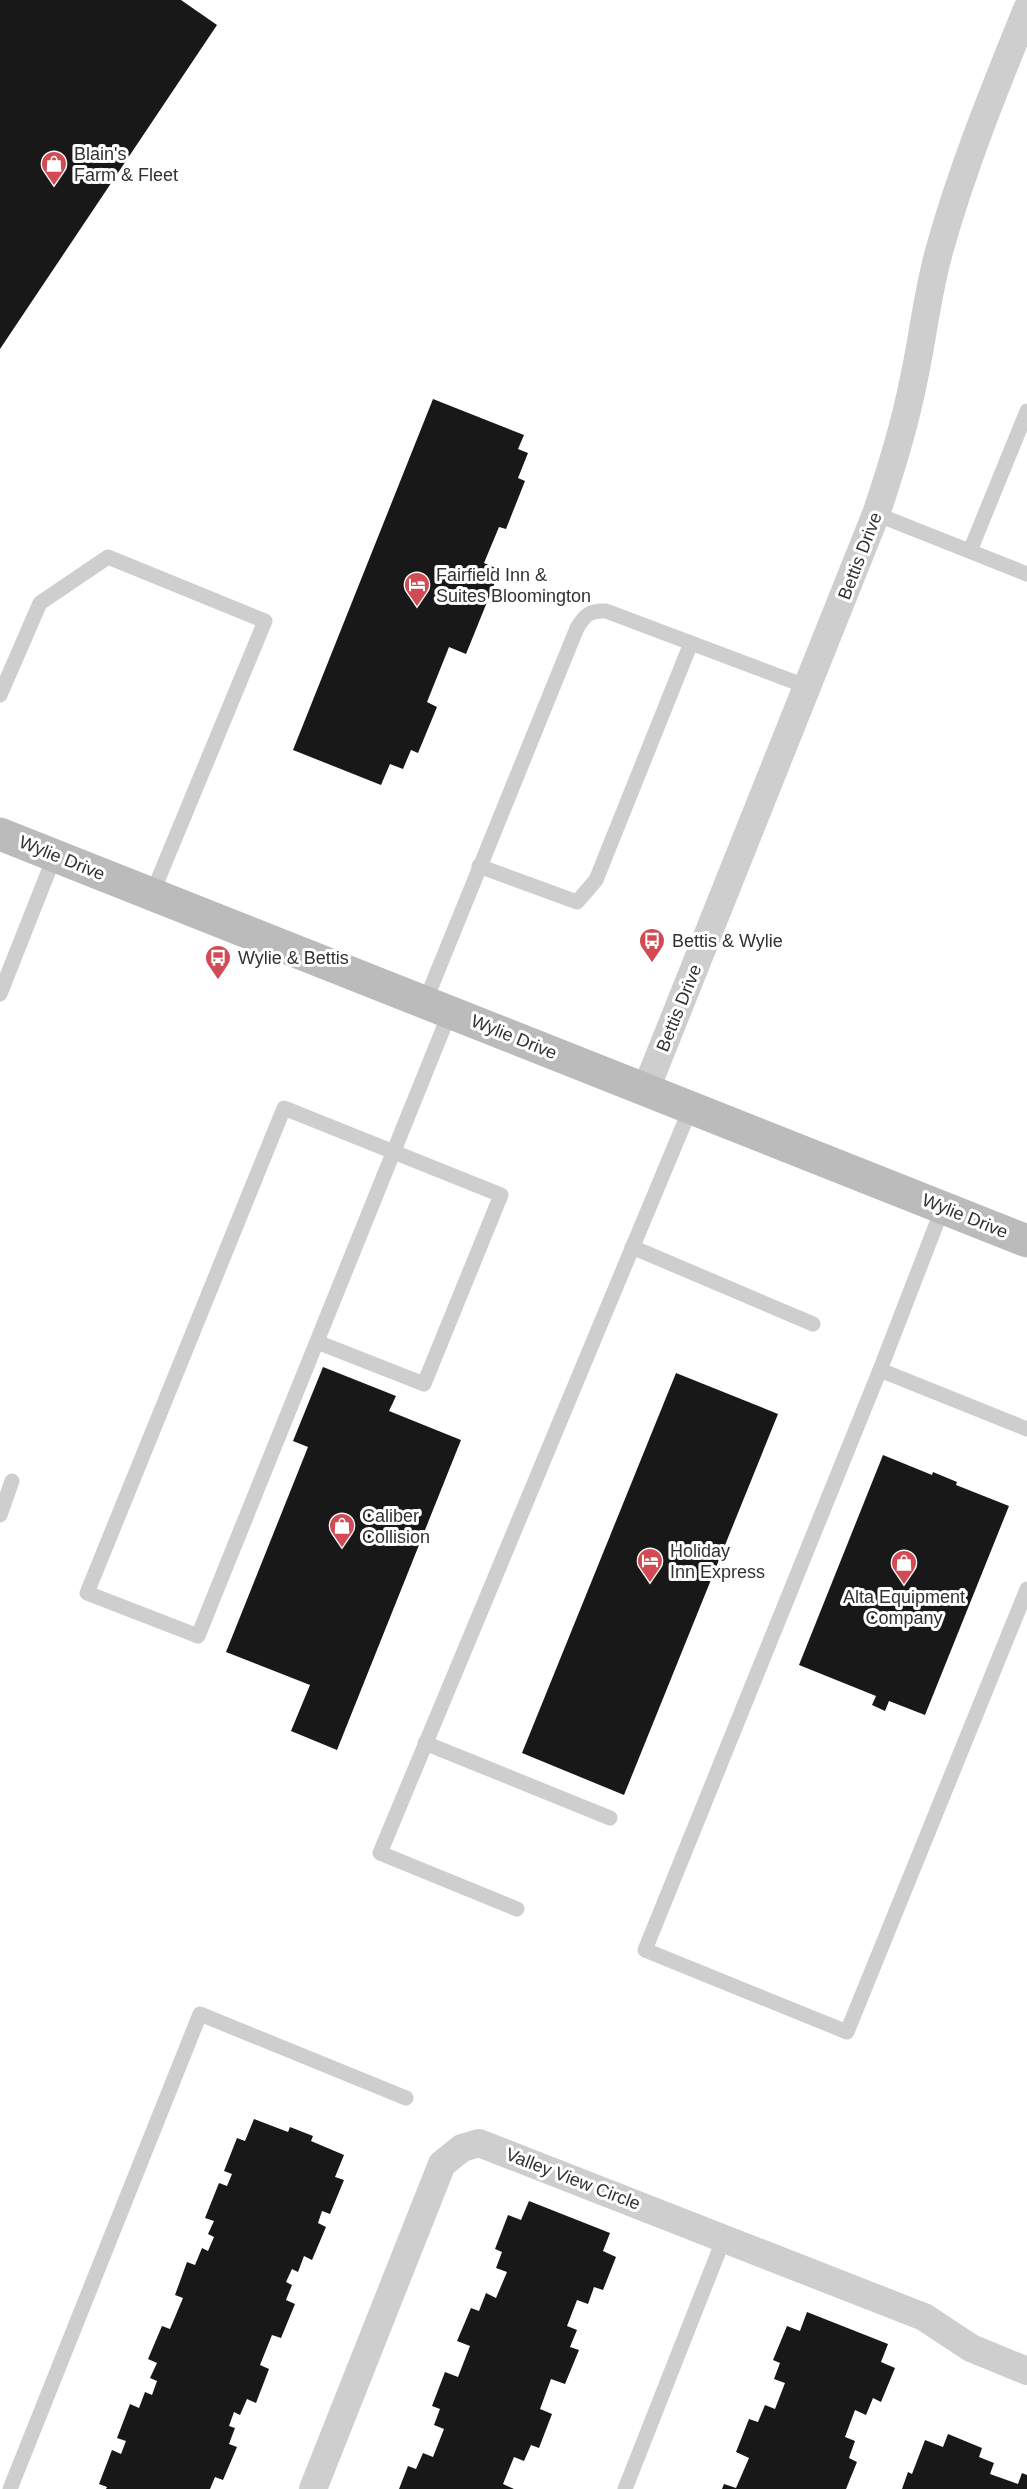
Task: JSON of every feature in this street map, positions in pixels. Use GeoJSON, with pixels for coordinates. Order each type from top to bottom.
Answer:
{"type":"FeatureCollection","features":[{"type":"Feature","properties":{"kind":"main road","name":"Wylie Drive"},"geometry":{"type":"LineString","coordinates":[[0,834],[1027,1241]]}},
{"type":"Feature","properties":{"kind":"street","name":"Bettis Drive"},"geometry":{"type":"LineString","coordinates":[[646,1089],[876,514],[900,443],[939,250],[968,156],[1027,9]]}},
{"type":"Feature","properties":{"kind":"street","name":"Valley View Circle"},"geometry":{"type":"LineString","coordinates":[[313,2489],[442,2164],[462,2148],[479,2143],[924,2318],[971,2348],[1027,2371]]}},
{"type":"Feature","properties":{"kind":"lane"},"geometry":{"type":"LineString","coordinates":[[970,551],[1027,411]]}},
{"type":"Feature","properties":{"kind":"lane"},"geometry":{"type":"LineString","coordinates":[[876,514],[1027,574]]}},
{"type":"Feature","properties":{"kind":"lane"},"geometry":{"type":"LineString","coordinates":[[0,695],[40,603],[108,557],[265,621],[152,894]]}},
{"type":"Feature","properties":{"kind":"lane"},"geometry":{"type":"LineString","coordinates":[[316,1342],[424,1384],[501,1195],[393,1152],[284,1108],[87,1593],[198,1636],[316,1342],[393,1152],[479,866],[577,628],[585,615],[594,610],[606,611],[808,687]]}},
{"type":"Feature","properties":{"kind":"lane"},"geometry":{"type":"LineString","coordinates":[[479,866],[577,902],[596,880],[691,643]]}},
{"type":"Feature","properties":{"kind":"lane"},"geometry":{"type":"LineString","coordinates":[[0,992],[55,855]]}},
{"type":"Feature","properties":{"kind":"lane"},"geometry":{"type":"LineString","coordinates":[[517,1909],[380,1853],[691,1107]]}},
{"type":"Feature","properties":{"kind":"lane"},"geometry":{"type":"LineString","coordinates":[[943,1207],[880,1370],[645,1950],[847,2032],[1027,1589]]}},
{"type":"Feature","properties":{"kind":"lane"},"geometry":{"type":"LineString","coordinates":[[632,1247],[813,1324]]}},
{"type":"Feature","properties":{"kind":"lane"},"geometry":{"type":"LineString","coordinates":[[880,1370],[1027,1429]]}},
{"type":"Feature","properties":{"kind":"lane"},"geometry":{"type":"LineString","coordinates":[[0,1515],[12,1481]]}},
{"type":"Feature","properties":{"kind":"lane"},"geometry":{"type":"LineString","coordinates":[[425,1743],[610,1818]]}},
{"type":"Feature","properties":{"kind":"lane"},"geometry":{"type":"LineString","coordinates":[[10,2489],[200,2014],[406,2098]]}},
{"type":"Feature","properties":{"kind":"lane"},"geometry":{"type":"LineString","coordinates":[[625,2489],[724,2238]]}},
{"type":"Feature","properties":{"kind":"building","name":"Blain's Farm & Fleet"},"geometry":{"type":"Polygon","coordinates":[[[0,0],[181,0],[217,25],[0,349],[0,0]]]}},
{"type":"Feature","properties":{"kind":"building","name":"Fairfield Inn & Suites Bloomington"},"geometry":{"type":"Polygon","coordinates":[[[433,399],[524,435],[518,449],[528,453],[518,478],[525,481],[506,529],[499,527],[484,563],[500,570],[466,654],[449,647],[427,702],[437,707],[418,753],[411,750],[403,769],[390,764],[381,785],[293,750],[433,399]]]}},
{"type":"Feature","properties":{"kind":"building","name":"Caliber Collision"},"geometry":{"type":"Polygon","coordinates":[[[323,1367],[396,1396],[389,1411],[461,1440],[337,1750],[291,1731],[310,1685],[226,1652],[308,1447],[293,1441],[323,1367]]]}},
{"type":"Feature","properties":{"kind":"building","name":"Holiday Inn Express"},"geometry":{"type":"Polygon","coordinates":[[[676,1373],[778,1414],[624,1795],[522,1753],[676,1373]]]}},
{"type":"Feature","properties":{"kind":"building","name":"Alta Equipment Company"},"geometry":{"type":"Polygon","coordinates":[[[883,1455],[932,1475],[933,1472],[957,1482],[956,1485],[1009,1506],[925,1715],[889,1701],[885,1711],[872,1705],[876,1696],[799,1665],[883,1455]]]}},
{"type":"Feature","properties":{"kind":"building"},"geometry":{"type":"Polygon","coordinates":[[[254,2119],[288,2132],[290,2127],[313,2136],[311,2141],[344,2155],[335,2177],[344,2180],[330,2214],[322,2211],[318,2223],[326,2227],[312,2260],[304,2256],[298,2272],[292,2269],[286,2282],[292,2285],[286,2300],[295,2304],[281,2338],[272,2335],[260,2365],[269,2369],[256,2403],[247,2399],[240,2415],[234,2412],[229,2426],[235,2428],[229,2444],[237,2447],[223,2480],[215,2477],[210,2489],[106,2489],[107,2487],[99,2484],[112,2450],[121,2454],[126,2441],[117,2438],[130,2404],[139,2408],[145,2392],[152,2395],[157,2381],[150,2378],[157,2363],[148,2359],[162,2326],[170,2329],[183,2298],[175,2295],[187,2262],[195,2265],[202,2248],[208,2251],[214,2237],[208,2234],[214,2221],[205,2218],[219,2183],[227,2186],[232,2174],[224,2171],[237,2138],[245,2141],[254,2119]]]}},
{"type":"Feature","properties":{"kind":"building"},"geometry":{"type":"Polygon","coordinates":[[[529,2201],[610,2233],[603,2251],[616,2257],[603,2290],[594,2287],[588,2304],[577,2300],[567,2326],[577,2330],[570,2347],[579,2350],[565,2384],[551,2379],[540,2409],[552,2414],[539,2448],[531,2445],[524,2461],[514,2457],[503,2484],[514,2489],[399,2489],[408,2466],[416,2469],[423,2453],[433,2457],[444,2429],[434,2425],[440,2409],[432,2406],[445,2372],[458,2377],[470,2346],[457,2341],[471,2308],[479,2311],[486,2293],[496,2298],[507,2272],[496,2268],[502,2252],[495,2249],[508,2215],[521,2220],[529,2201]]]}},
{"type":"Feature","properties":{"kind":"building"},"geometry":{"type":"Polygon","coordinates":[[[807,2312],[888,2344],[881,2362],[895,2368],[881,2402],[873,2398],[866,2415],[855,2410],[845,2437],[855,2441],[849,2458],[857,2462],[846,2489],[722,2489],[724,2484],[736,2488],[749,2458],[736,2452],[749,2419],[758,2422],[765,2405],[775,2409],[785,2383],[774,2379],[780,2363],[773,2360],[787,2326],[800,2331],[807,2312]]]}},
{"type":"Feature","properties":{"kind":"building"},"geometry":{"type":"Polygon","coordinates":[[[948,2434],[982,2448],[979,2457],[994,2463],[990,2474],[1018,2484],[1022,2473],[1027,2475],[1027,2489],[902,2489],[908,2472],[912,2474],[925,2440],[943,2447],[948,2434]]]}},
{"type":"Feature","properties":{"kind":"place","name":"Blain's Farm & Fleet"},"geometry":{"type":"Point","coordinates":[54,187]}},
{"type":"Feature","properties":{"kind":"place","name":"Fairfield Inn & Suites Bloomington"},"geometry":{"type":"Point","coordinates":[417,608]}},
{"type":"Feature","properties":{"kind":"place","name":"Bettis & Wylie"},"geometry":{"type":"Point","coordinates":[652,964]}},
{"type":"Feature","properties":{"kind":"place","name":"Wylie & Bettis"},"geometry":{"type":"Point","coordinates":[218,981]}},
{"type":"Feature","properties":{"kind":"place","name":"Caliber Collision"},"geometry":{"type":"Point","coordinates":[342,1549]}},
{"type":"Feature","properties":{"kind":"place","name":"Holiday Inn Express"},"geometry":{"type":"Point","coordinates":[650,1584]}},
{"type":"Feature","properties":{"kind":"place","name":"Alta Equipment Company"},"geometry":{"type":"Point","coordinates":[904,1586]}}]}
